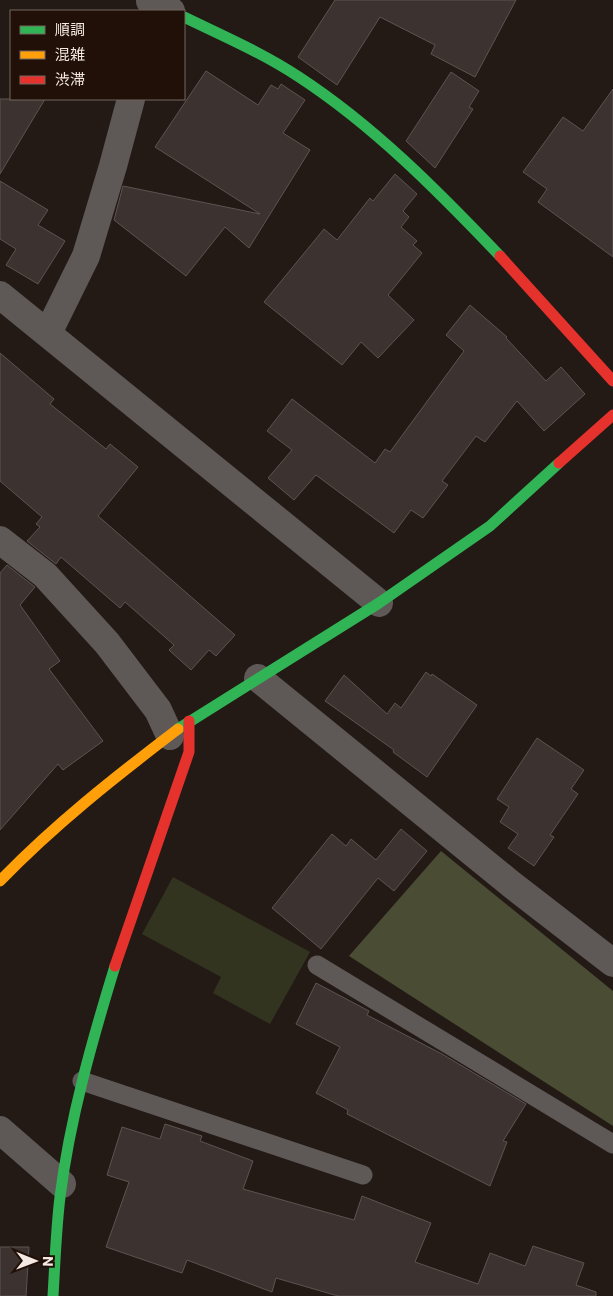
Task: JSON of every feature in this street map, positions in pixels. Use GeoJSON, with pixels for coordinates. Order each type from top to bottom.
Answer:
{"type":"FeatureCollection","features":[{"type":"Feature","properties":{"kind":"street"},"geometry":{"type":"LineString","coordinates":[[185,18],[300,78],[347,111],[415,169],[481,237],[613,381]]}},
{"type":"Feature","properties":{"kind":"street"},"geometry":{"type":"LineString","coordinates":[[48,333],[86,256],[131,100]]}},
{"type":"Feature","properties":{"kind":"street"},"geometry":{"type":"LineString","coordinates":[[0,295],[379,603]]}},
{"type":"Feature","properties":{"kind":"street"},"geometry":{"type":"LineString","coordinates":[[0,881],[27,853],[103,786],[180,728],[379,603],[490,526],[613,415]]}},
{"type":"Feature","properties":{"kind":"street"},"geometry":{"type":"LineString","coordinates":[[0,540],[45,575],[107,643],[158,710],[180,728],[189,752],[108,986],[82,1081],[62,1184],[53,1296]]}},
{"type":"Feature","properties":{"kind":"street"},"geometry":{"type":"LineString","coordinates":[[258,678],[512,884],[613,963]]}},
{"type":"Feature","properties":{"kind":"street"},"geometry":{"type":"LineString","coordinates":[[0,1130],[62,1184]]}},
{"type":"Feature","properties":{"kind":"lane"},"geometry":{"type":"LineString","coordinates":[[317,965],[613,1144]]}},
{"type":"Feature","properties":{"kind":"lane"},"geometry":{"type":"LineString","coordinates":[[82,1081],[364,1175]]}},
{"type":"Feature","properties":{"kind":"green space"},"geometry":{"type":"Polygon","coordinates":[[[441,851],[613,991],[613,1126],[349,956],[441,851]]]}},
{"type":"Feature","properties":{"kind":"green space"},"geometry":{"type":"Polygon","coordinates":[[[173,877],[310,952],[270,1024],[213,993],[221,977],[142,934],[173,877]]]}},
{"type":"Feature","properties":{"kind":"building"},"geometry":{"type":"Polygon","coordinates":[[[335,0],[516,0],[475,77],[431,54],[435,45],[380,17],[337,85],[298,57],[335,0]]]}},
{"type":"Feature","properties":{"kind":"building"},"geometry":{"type":"Polygon","coordinates":[[[206,71],[258,105],[271,85],[278,89],[281,84],[305,100],[283,133],[310,150],[249,248],[225,227],[186,276],[114,220],[123,186],[260,214],[155,147],[206,71]]]}},
{"type":"Feature","properties":{"kind":"building"},"geometry":{"type":"Polygon","coordinates":[[[451,72],[479,91],[469,107],[473,109],[435,168],[406,141],[451,72]]]}},
{"type":"Feature","properties":{"kind":"building"},"geometry":{"type":"Polygon","coordinates":[[[613,89],[613,257],[538,202],[547,189],[523,172],[563,117],[583,131],[613,89]]]}},
{"type":"Feature","properties":{"kind":"building"},"geometry":{"type":"Polygon","coordinates":[[[0,99],[44,100],[0,174],[0,99]]]}},
{"type":"Feature","properties":{"kind":"building"},"geometry":{"type":"Polygon","coordinates":[[[395,174],[417,194],[403,211],[409,217],[401,227],[417,241],[413,245],[422,253],[388,295],[414,320],[378,358],[361,342],[342,365],[264,302],[324,229],[337,240],[370,198],[373,201],[395,174]]]}},
{"type":"Feature","properties":{"kind":"building"},"geometry":{"type":"Polygon","coordinates":[[[0,181],[48,210],[38,225],[65,241],[38,284],[6,265],[16,249],[0,239],[0,181]]]}},
{"type":"Feature","properties":{"kind":"building"},"geometry":{"type":"Polygon","coordinates":[[[470,305],[507,337],[546,381],[561,367],[585,394],[544,431],[517,401],[485,442],[476,436],[442,481],[448,485],[423,518],[411,510],[394,533],[316,475],[294,500],[268,478],[292,450],[267,431],[292,399],[375,463],[385,449],[390,452],[464,351],[446,335],[470,305]]]}},
{"type":"Feature","properties":{"kind":"building"},"geometry":{"type":"Polygon","coordinates":[[[0,353],[54,399],[50,404],[106,449],[110,444],[138,467],[98,516],[235,635],[216,656],[209,650],[191,670],[169,650],[174,645],[125,602],[120,608],[61,557],[56,564],[27,541],[40,527],[36,524],[42,517],[0,481],[0,353]]]}},
{"type":"Feature","properties":{"kind":"building"},"geometry":{"type":"Polygon","coordinates":[[[7,565],[35,587],[20,605],[60,661],[49,669],[103,741],[63,770],[58,764],[0,830],[0,573],[7,565]]]}},
{"type":"Feature","properties":{"kind":"building"},"geometry":{"type":"Polygon","coordinates":[[[426,672],[431,676],[432,674],[477,705],[427,777],[393,752],[394,750],[325,701],[344,675],[387,714],[395,703],[401,708],[426,672]]]}},
{"type":"Feature","properties":{"kind":"building"},"geometry":{"type":"Polygon","coordinates":[[[537,738],[584,770],[571,789],[578,794],[550,835],[554,837],[534,866],[508,848],[518,834],[500,822],[509,807],[497,799],[537,738]]]}},
{"type":"Feature","properties":{"kind":"building"},"geometry":{"type":"Polygon","coordinates":[[[401,829],[427,851],[394,891],[378,878],[321,949],[272,908],[332,834],[346,846],[351,839],[376,860],[401,829]]]}},
{"type":"Feature","properties":{"kind":"building"},"geometry":{"type":"Polygon","coordinates":[[[316,983],[369,1011],[367,1015],[442,1054],[526,1104],[503,1141],[507,1142],[490,1186],[347,1114],[348,1110],[316,1093],[340,1047],[296,1024],[316,983]]]}},
{"type":"Feature","properties":{"kind":"building"},"geometry":{"type":"Polygon","coordinates":[[[165,1124],[202,1136],[200,1141],[253,1161],[243,1189],[354,1220],[362,1196],[431,1223],[415,1262],[478,1284],[490,1253],[525,1266],[533,1246],[584,1263],[576,1285],[596,1292],[596,1296],[338,1296],[276,1278],[272,1292],[187,1260],[182,1273],[106,1247],[129,1182],[107,1175],[122,1127],[160,1139],[165,1124]]]}},
{"type":"Feature","properties":{"kind":"building"},"geometry":{"type":"Polygon","coordinates":[[[0,1247],[29,1247],[26,1296],[0,1296],[0,1247]]]}},
{"type":"Feature","properties":{"kind":"traffic: fast"},"geometry":{"type":"LineString","coordinates":[[185,17],[271,60],[327,96],[404,160],[500,256]]}},
{"type":"Feature","properties":{"kind":"traffic: fast"},"geometry":{"type":"LineString","coordinates":[[178,729],[379,603],[490,526],[559,463]]}},
{"type":"Feature","properties":{"kind":"traffic: fast"},"geometry":{"type":"LineString","coordinates":[[53,1296],[64,1167],[90,1051],[115,966]]}},
{"type":"Feature","properties":{"kind":"traffic: slow"},"geometry":{"type":"LineString","coordinates":[[0,881],[42,840],[86,802],[178,729]]}},
{"type":"Feature","properties":{"kind":"traffic: jam"},"geometry":{"type":"LineString","coordinates":[[500,256],[613,381]]}},
{"type":"Feature","properties":{"kind":"traffic: jam"},"geometry":{"type":"LineString","coordinates":[[559,463],[613,415]]}},
{"type":"Feature","properties":{"kind":"traffic: jam"},"geometry":{"type":"LineString","coordinates":[[115,966],[189,752],[189,721]]}}]}
